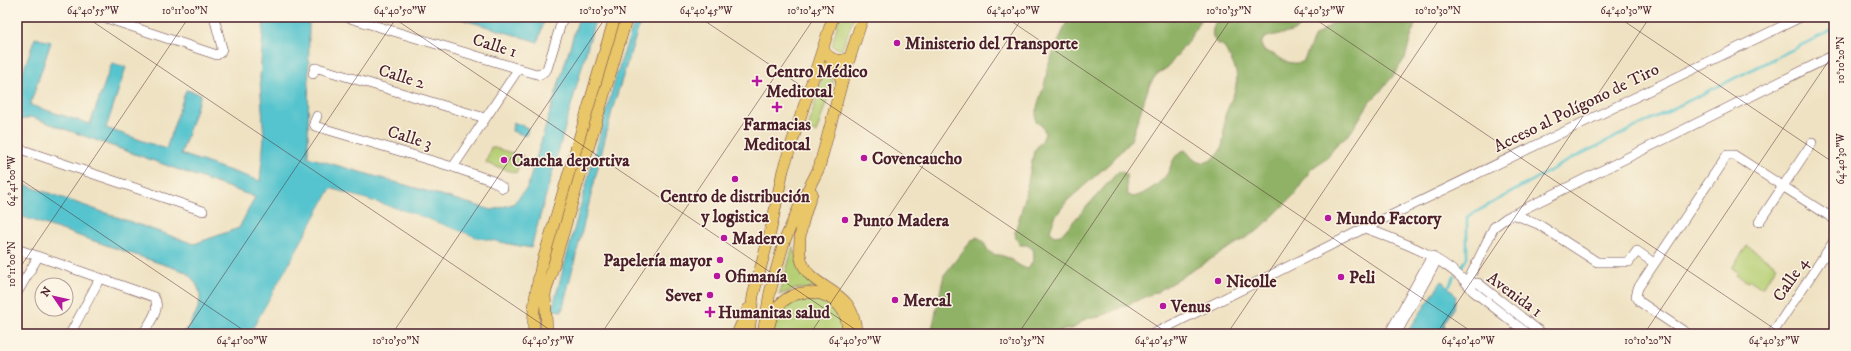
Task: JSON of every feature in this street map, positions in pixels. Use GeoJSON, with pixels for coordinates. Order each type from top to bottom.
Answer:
{"type":"FeatureCollection","features":[{"type":"Feature","properties":{"kind":"main road"},"geometry":{"type":"LineString","coordinates":[[534,334],[533,319],[536,289],[541,267],[615,17]]}},
{"type":"Feature","properties":{"kind":"main road"},"geometry":{"type":"LineString","coordinates":[[547,334],[545,294],[627,17]]}},
{"type":"Feature","properties":{"kind":"main road"},"geometry":{"type":"LineString","coordinates":[[737,334],[753,296],[771,229],[784,164],[834,17]]}},
{"type":"Feature","properties":{"kind":"main road"},"geometry":{"type":"LineString","coordinates":[[856,334],[855,319],[844,299],[815,278],[806,269],[801,259],[799,242],[842,82],[863,17]]}},
{"type":"Feature","properties":{"kind":"main road"},"geometry":{"type":"LineString","coordinates":[[823,49],[827,56],[834,60],[842,61],[849,58]]}},
{"type":"Feature","properties":{"kind":"main road"},"geometry":{"type":"LineString","coordinates":[[815,75],[825,67],[830,68],[840,75],[842,82]]}},
{"type":"Feature","properties":{"kind":"main road"},"geometry":{"type":"LineString","coordinates":[[763,334],[770,292],[784,242],[800,205],[819,168]]}},
{"type":"Feature","properties":{"kind":"main road"},"geometry":{"type":"LineString","coordinates":[[768,334],[771,315],[776,307],[791,295],[810,292],[819,293],[837,304],[846,318],[847,334]]}},
{"type":"Feature","properties":{"kind":"main road"},"geometry":{"type":"LineString","coordinates":[[749,334],[753,296]]}},
{"type":"Feature","properties":{"kind":"street"},"geometry":{"type":"LineString","coordinates":[[103,17],[217,55],[221,52],[222,48],[212,18]]}},
{"type":"Feature","properties":{"kind":"street","name":"Calle 1"},"geometry":{"type":"LineString","coordinates":[[346,17],[540,75],[547,70],[563,17]]}},
{"type":"Feature","properties":{"kind":"street","name":"Acceso al Polígono de Tiro"},"geometry":{"type":"LineString","coordinates":[[1153,334],[1365,228],[1801,17]]}},
{"type":"Feature","properties":{"kind":"street"},"geometry":{"type":"LineString","coordinates":[[1365,228],[1438,261],[1465,282],[1494,227],[1513,214],[1834,55]]}},
{"type":"Feature","properties":{"kind":"street","name":"Calle 2"},"geometry":{"type":"LineString","coordinates":[[313,74],[315,68],[318,68],[485,118]]}},
{"type":"Feature","properties":{"kind":"street"},"geometry":{"type":"LineString","coordinates":[[453,167],[519,68]]}},
{"type":"Feature","properties":{"kind":"street","name":"Calle 3"},"geometry":{"type":"LineString","coordinates":[[317,116],[314,123],[315,126],[453,167],[493,181],[503,188]]}},
{"type":"Feature","properties":{"kind":"street"},"geometry":{"type":"LineString","coordinates":[[1760,222],[1812,143]]}},
{"type":"Feature","properties":{"kind":"street"},"geometry":{"type":"LineString","coordinates":[[17,148],[203,211]]}},
{"type":"Feature","properties":{"kind":"street"},"geometry":{"type":"LineString","coordinates":[[1688,334],[1640,302],[1636,296],[1638,288],[1654,263],[1727,155],[1734,155],[1834,219]]}},
{"type":"Feature","properties":{"kind":"street"},"geometry":{"type":"LineString","coordinates":[[1513,214],[1538,224],[1597,262],[1629,262],[1637,251],[1654,263]]}},
{"type":"Feature","properties":{"kind":"street","name":"Calle 4"},"geometry":{"type":"LineString","coordinates":[[1772,334],[1834,241]]}},
{"type":"Feature","properties":{"kind":"street"},"geometry":{"type":"LineString","coordinates":[[17,249],[154,297],[158,305],[143,334]]}},
{"type":"Feature","properties":{"kind":"street"},"geometry":{"type":"LineString","coordinates":[[17,293],[38,257]]}},
{"type":"Feature","properties":{"kind":"street"},"geometry":{"type":"LineString","coordinates":[[1389,334],[1438,261]]}},
{"type":"Feature","properties":{"kind":"street"},"geometry":{"type":"LineString","coordinates":[[1396,334],[1438,261]]}},
{"type":"Feature","properties":{"kind":"street"},"geometry":{"type":"LineString","coordinates":[[70,334],[100,278]]}},
{"type":"Feature","properties":{"kind":"street","name":"Avenida 1"},"geometry":{"type":"LineString","coordinates":[[1465,282],[1473,291],[1528,334]]}},
{"type":"Feature","properties":{"kind":"street","name":"Avenida 1"},"geometry":{"type":"LineString","coordinates":[[1465,282],[1478,283],[1543,334]]}},
{"type":"Feature","properties":{"kind":"street"},"geometry":{"type":"LineString","coordinates":[[1671,334],[1676,326]]}},
{"type":"Feature","properties":{"kind":"green space"},"geometry":{"type":"Polygon","coordinates":[[[839,17],[854,17],[842,50],[832,46],[839,17]]]}},
{"type":"Feature","properties":{"kind":"green space"},"geometry":{"type":"Polygon","coordinates":[[[1069,17],[1202,17],[1189,40],[1168,67],[1156,75],[1149,86],[1131,140],[1111,162],[1067,201],[1055,217],[1050,231],[1054,236],[1061,235],[1119,171],[1126,174],[1127,194],[1133,197],[1147,191],[1161,181],[1167,174],[1176,156],[1181,152],[1185,150],[1195,160],[1204,163],[1212,160],[1218,153],[1223,143],[1225,116],[1237,83],[1237,78],[1234,66],[1225,49],[1216,42],[1213,36],[1214,26],[1218,17],[1313,17],[1291,32],[1272,35],[1263,39],[1261,45],[1264,51],[1287,62],[1297,63],[1303,62],[1315,36],[1342,17],[1417,17],[1405,58],[1393,76],[1369,103],[1351,132],[1335,146],[1328,157],[1311,169],[1295,194],[1260,229],[1157,292],[1099,317],[1085,319],[1074,328],[1046,334],[931,334],[944,275],[971,241],[977,237],[984,243],[991,253],[1002,255],[1024,268],[1028,269],[1032,262],[1034,257],[1033,249],[1027,245],[1020,245],[1016,239],[1015,232],[1024,202],[1034,151],[1043,139],[1045,132],[1042,126],[1036,122],[1036,115],[1045,82],[1047,68],[1069,17]]]}},
{"type":"Feature","properties":{"kind":"green space"},"geometry":{"type":"Polygon","coordinates":[[[831,73],[833,82],[816,133],[808,128],[823,74],[831,73]]]}},
{"type":"Feature","properties":{"kind":"green space","name":"Cancha deportiva"},"geometry":{"type":"Polygon","coordinates":[[[491,147],[523,156],[516,173],[486,163],[491,147]]]}},
{"type":"Feature","properties":{"kind":"green space"},"geometry":{"type":"Polygon","coordinates":[[[1747,246],[1777,266],[1762,288],[1750,280],[1748,282],[1736,275],[1738,272],[1732,268],[1747,246]]]}},
{"type":"Feature","properties":{"kind":"green space"},"geometry":{"type":"Polygon","coordinates":[[[793,247],[801,272],[817,288],[796,289],[779,295],[793,247]]]}},
{"type":"Feature","properties":{"kind":"green space"},"geometry":{"type":"Polygon","coordinates":[[[809,299],[817,300],[834,309],[841,320],[845,334],[770,334],[779,314],[783,309],[794,302],[809,299]]]}},
{"type":"Feature","properties":{"kind":"water"},"geometry":{"type":"Polygon","coordinates":[[[264,17],[309,17],[308,157],[492,210],[513,204],[527,188],[579,17],[596,17],[531,248],[478,238],[411,213],[333,189],[330,190],[250,334],[184,334],[200,303],[198,288],[186,272],[17,215],[17,182],[194,244],[239,228],[255,197],[31,117],[21,120],[17,119],[17,88],[35,38],[51,42],[30,105],[90,124],[112,63],[126,67],[106,128],[166,149],[186,90],[201,94],[181,154],[260,181],[264,138],[260,78],[264,17]]]}},
{"type":"Feature","properties":{"kind":"water"},"geometry":{"type":"Polygon","coordinates":[[[455,17],[545,17],[538,42],[455,17]]]}},
{"type":"Feature","properties":{"kind":"water"},"geometry":{"type":"Polygon","coordinates":[[[636,17],[642,17],[613,107],[562,311],[552,310],[616,76],[636,17]]]}},
{"type":"Feature","properties":{"kind":"water"},"geometry":{"type":"Polygon","coordinates":[[[513,122],[528,128],[526,136],[512,131],[513,122]]]}},
{"type":"Feature","properties":{"kind":"water"},"geometry":{"type":"Polygon","coordinates":[[[1442,281],[1456,296],[1454,308],[1444,323],[1445,330],[1448,334],[1406,334],[1442,281]]]}},
{"type":"Feature","properties":{"kind":"pier"},"geometry":{"type":"Polygon","coordinates":[[[331,189],[411,213],[478,238],[507,244],[507,246],[477,240],[410,215],[332,191],[252,334],[250,334],[331,189]]]}},
{"type":"Feature","properties":{"kind":"waterway"},"geometry":{"type":"LineString","coordinates":[[1458,272],[1467,258],[1467,217],[1571,159],[1834,29]]}},
{"type":"Feature","properties":{"kind":"waterway"},"geometry":{"type":"LineString","coordinates":[[1448,287],[1455,276]]}},
{"type":"Feature","properties":{"kind":"place","name":"Ministerio del Transporte"},"geometry":{"type":"Point","coordinates":[897,43]}},
{"type":"Feature","properties":{"kind":"place","name":"Centro Médico Meditotal"},"geometry":{"type":"Point","coordinates":[757,81]}},
{"type":"Feature","properties":{"kind":"place","name":"Farmacias Meditotal"},"geometry":{"type":"Point","coordinates":[777,107]}},
{"type":"Feature","properties":{"kind":"place","name":"Covencaucho"},"geometry":{"type":"Point","coordinates":[864,158]}},
{"type":"Feature","properties":{"kind":"place","name":"Cancha deportiva"},"geometry":{"type":"Point","coordinates":[504,160]}},
{"type":"Feature","properties":{"kind":"place","name":"Centro de distribución y logistica"},"geometry":{"type":"Point","coordinates":[735,179]}},
{"type":"Feature","properties":{"kind":"place","name":"Mundo Factory"},"geometry":{"type":"Point","coordinates":[1328,218]}},
{"type":"Feature","properties":{"kind":"place","name":"Punto Madera"},"geometry":{"type":"Point","coordinates":[845,220]}},
{"type":"Feature","properties":{"kind":"place","name":"Madero"},"geometry":{"type":"Point","coordinates":[724,238]}},
{"type":"Feature","properties":{"kind":"place","name":"Papelería mayor"},"geometry":{"type":"Point","coordinates":[720,260]}},
{"type":"Feature","properties":{"kind":"place","name":"Ofimanía"},"geometry":{"type":"Point","coordinates":[717,276]}},
{"type":"Feature","properties":{"kind":"place","name":"Peli"},"geometry":{"type":"Point","coordinates":[1341,277]}},
{"type":"Feature","properties":{"kind":"place","name":"Nicolle"},"geometry":{"type":"Point","coordinates":[1218,281]}},
{"type":"Feature","properties":{"kind":"place","name":"Sever"},"geometry":{"type":"Point","coordinates":[710,295]}},
{"type":"Feature","properties":{"kind":"place","name":"Mercal"},"geometry":{"type":"Point","coordinates":[895,300]}},
{"type":"Feature","properties":{"kind":"place","name":"Venus"},"geometry":{"type":"Point","coordinates":[1163,306]}},
{"type":"Feature","properties":{"kind":"place","name":"Humanitas salud"},"geometry":{"type":"Point","coordinates":[710,312]}}]}
